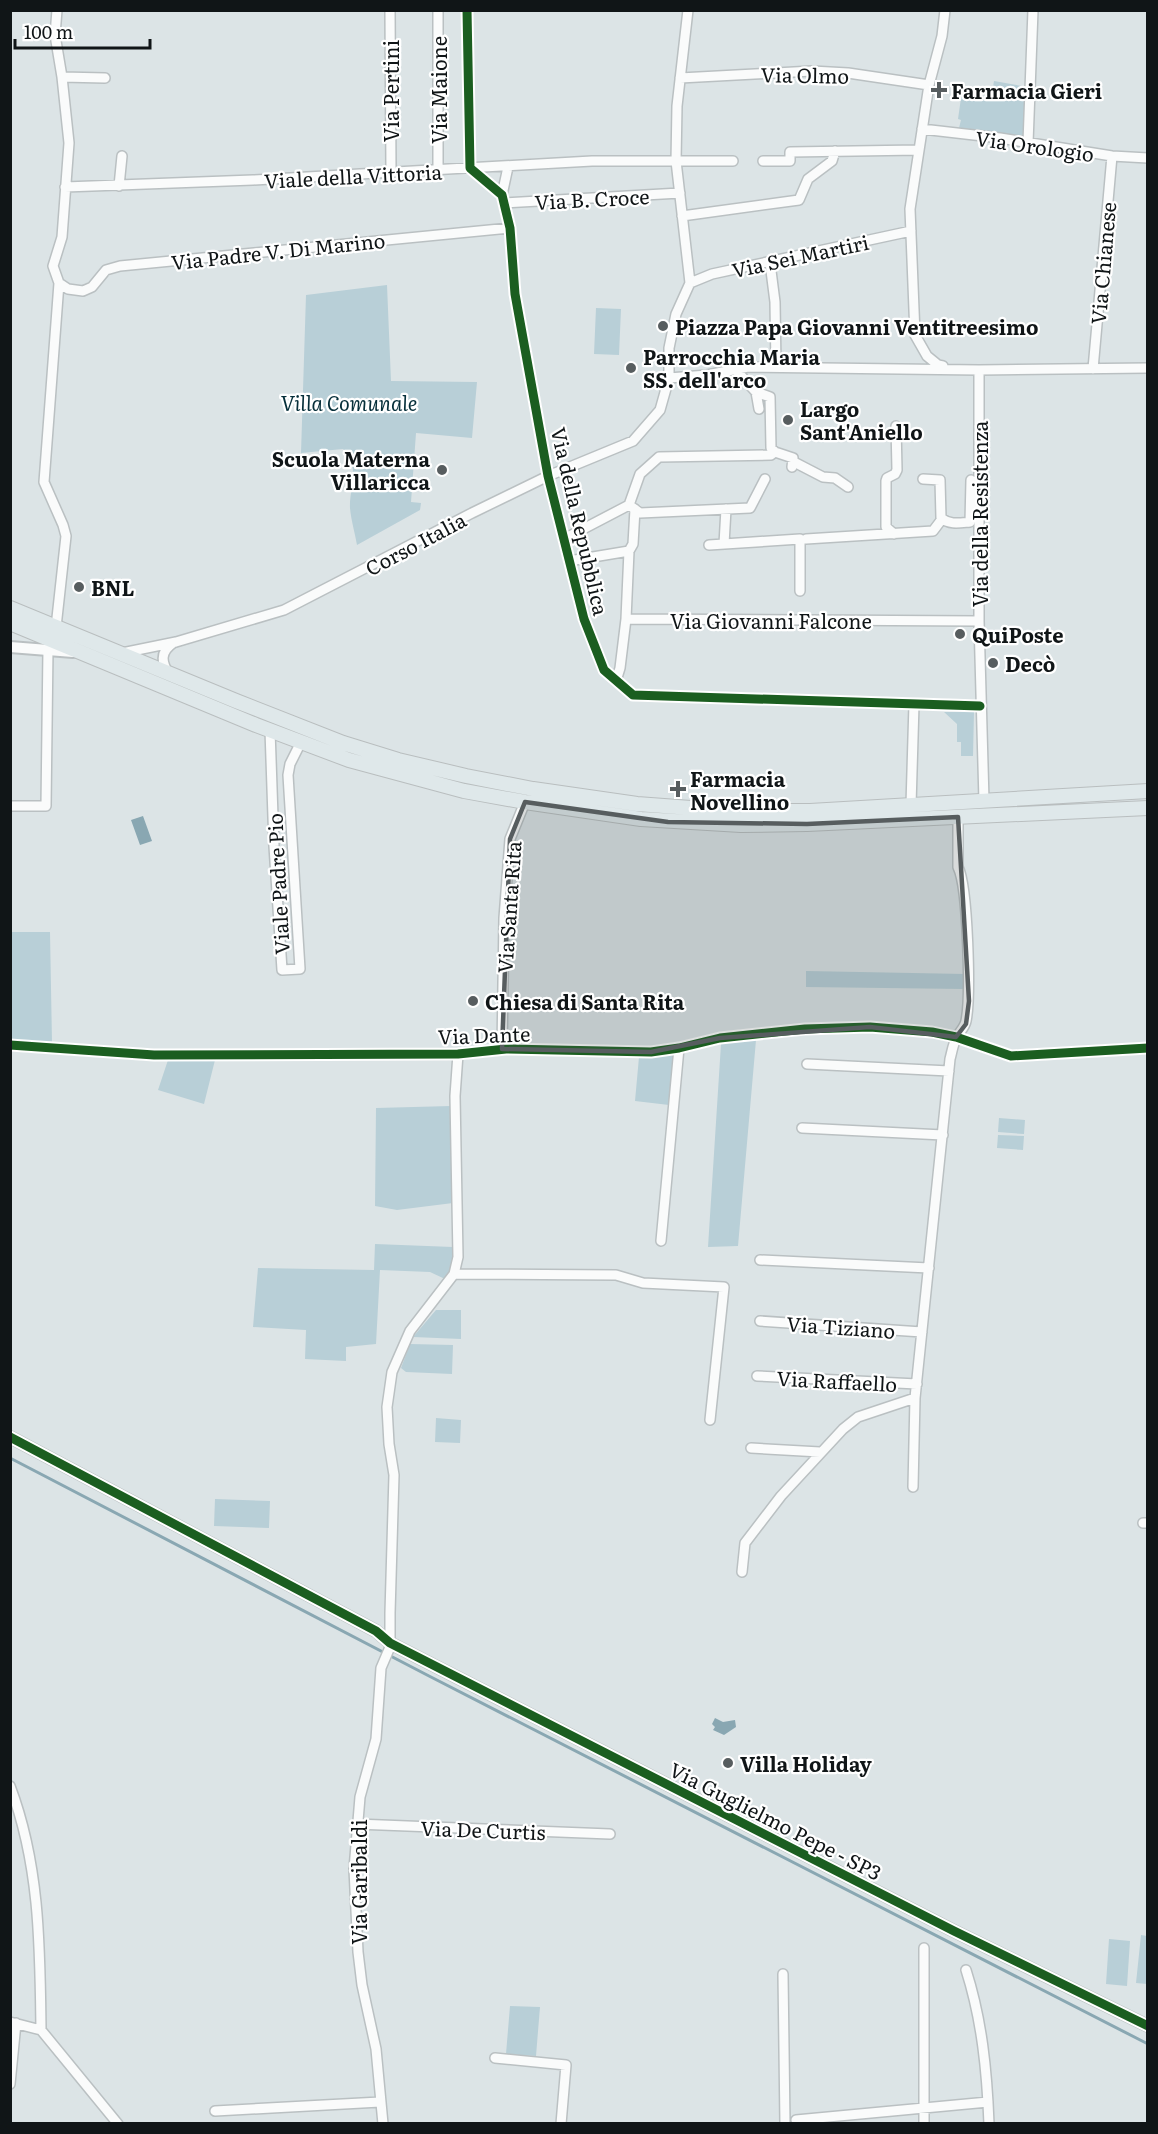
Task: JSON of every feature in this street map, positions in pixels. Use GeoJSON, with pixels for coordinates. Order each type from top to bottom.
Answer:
{"type":"FeatureCollection","features":[{"type":"Feature","properties":{"kind":"main road"},"geometry":{"type":"LineString","coordinates":[[10,608],[343,743],[398,760],[533,789],[637,804],[731,811],[810,811],[1148,791]]}},
{"type":"Feature","properties":{"kind":"main road"},"geometry":{"type":"LineString","coordinates":[[10,623],[349,760],[464,791],[525,802],[641,819],[741,825],[1148,808]]}},
{"type":"Feature","properties":{"kind":"main road"},"geometry":{"type":"LineString","coordinates":[[92,657],[103,658],[106,654],[99,644]]}},
{"type":"Feature","properties":{"kind":"main road"},"geometry":{"type":"LineString","coordinates":[[92,657],[107,658],[122,653]]}},
{"type":"Feature","properties":{"kind":"street"},"geometry":{"type":"LineString","coordinates":[[56,627],[66,536],[44,482],[58,283],[53,266],[62,237],[69,143],[55,35],[57,10]]}},
{"type":"Feature","properties":{"kind":"street","name":"Via Pertini"},"geometry":{"type":"LineString","coordinates":[[390,10],[391,172]]}},
{"type":"Feature","properties":{"kind":"street","name":"Via Maione"},"geometry":{"type":"LineString","coordinates":[[438,10],[438,170]]}},
{"type":"Feature","properties":{"kind":"street"},"geometry":{"type":"LineString","coordinates":[[467,10],[470,168],[503,199]]}},
{"type":"Feature","properties":{"kind":"street"},"geometry":{"type":"LineString","coordinates":[[688,10],[677,106],[676,161],[690,283]]}},
{"type":"Feature","properties":{"kind":"street"},"geometry":{"type":"LineString","coordinates":[[945,10],[942,36],[929,85],[910,209],[915,335],[927,356],[938,365],[954,369]]}},
{"type":"Feature","properties":{"kind":"street"},"geometry":{"type":"LineString","coordinates":[[1028,143],[1033,10]]}},
{"type":"Feature","properties":{"kind":"street","name":"Via Olmo"},"geometry":{"type":"LineString","coordinates":[[680,78],[812,70],[929,85]]}},
{"type":"Feature","properties":{"kind":"street"},"geometry":{"type":"LineString","coordinates":[[62,77],[105,78]]}},
{"type":"Feature","properties":{"kind":"street","name":"Via Orologio"},"geometry":{"type":"LineString","coordinates":[[922,129],[1112,156],[1148,158]]}},
{"type":"Feature","properties":{"kind":"street"},"geometry":{"type":"LineString","coordinates":[[763,161],[790,160],[790,152],[919,150]]}},
{"type":"Feature","properties":{"kind":"street"},"geometry":{"type":"LineString","coordinates":[[682,216],[799,200],[808,179],[832,161],[835,151]]}},
{"type":"Feature","properties":{"kind":"street"},"geometry":{"type":"LineString","coordinates":[[119,186],[122,156]]}},
{"type":"Feature","properties":{"kind":"street","name":"Via Chianese"},"geometry":{"type":"LineString","coordinates":[[1093,369],[1112,156]]}},
{"type":"Feature","properties":{"kind":"street","name":"Viale della Vittoria"},"geometry":{"type":"LineString","coordinates":[[65,187],[254,180],[592,161],[734,161]]}},
{"type":"Feature","properties":{"kind":"street"},"geometry":{"type":"LineString","coordinates":[[503,199],[508,167]]}},
{"type":"Feature","properties":{"kind":"street","name":"Via B. Croce"},"geometry":{"type":"LineString","coordinates":[[503,199],[680,193]]}},
{"type":"Feature","properties":{"kind":"street","name":"Via della Repubblica"},"geometry":{"type":"LineString","coordinates":[[503,199],[510,228],[515,294],[548,476],[584,619],[604,670],[633,696],[980,706]]}},
{"type":"Feature","properties":{"kind":"street","name":"Via Padre V. Di Marino"},"geometry":{"type":"LineString","coordinates":[[58,283],[68,289],[83,291],[92,287],[105,270],[120,266],[510,228]]}},
{"type":"Feature","properties":{"kind":"street","name":"Via Sei Martiri"},"geometry":{"type":"LineString","coordinates":[[690,283],[712,274],[911,231]]}},
{"type":"Feature","properties":{"kind":"street"},"geometry":{"type":"LineString","coordinates":[[770,262],[776,302],[776,367]]}},
{"type":"Feature","properties":{"kind":"street","name":"Corso Italia"},"geometry":{"type":"LineString","coordinates":[[122,653],[173,643],[284,610],[548,476],[633,441],[660,410],[669,378],[669,348],[676,314],[690,283]]}},
{"type":"Feature","properties":{"kind":"street"},"geometry":{"type":"LineString","coordinates":[[669,378],[707,375],[735,369],[776,367],[979,370],[1148,368]]}},
{"type":"Feature","properties":{"kind":"street"},"geometry":{"type":"LineString","coordinates":[[735,369],[756,392],[770,396],[771,448],[775,452],[793,458],[793,465],[823,477],[835,477],[848,487]]}},
{"type":"Feature","properties":{"kind":"street","name":"Via della Resistenza"},"geometry":{"type":"LineString","coordinates":[[979,370],[974,522],[984,801]]}},
{"type":"Feature","properties":{"kind":"street"},"geometry":{"type":"LineString","coordinates":[[756,392],[759,409]]}},
{"type":"Feature","properties":{"kind":"street"},"geometry":{"type":"LineString","coordinates":[[894,534],[886,526],[886,481],[887,477],[895,474],[897,470],[896,426]]}},
{"type":"Feature","properties":{"kind":"street"},"geometry":{"type":"LineString","coordinates":[[616,681],[620,668],[626,620],[629,551],[633,544],[632,507],[640,474],[659,457],[771,455],[775,452]]}},
{"type":"Feature","properties":{"kind":"street"},"geometry":{"type":"LineString","coordinates":[[632,507],[640,513],[750,508],[765,479]]}},
{"type":"Feature","properties":{"kind":"street"},"geometry":{"type":"LineString","coordinates":[[923,479],[940,480],[940,513],[942,519],[953,524],[974,522],[971,480]]}},
{"type":"Feature","properties":{"kind":"street"},"geometry":{"type":"LineString","coordinates":[[564,539],[632,507]]}},
{"type":"Feature","properties":{"kind":"street"},"geometry":{"type":"LineString","coordinates":[[724,544],[726,509]]}},
{"type":"Feature","properties":{"kind":"street"},"geometry":{"type":"LineString","coordinates":[[806,539],[933,531],[942,519]]}},
{"type":"Feature","properties":{"kind":"street"},"geometry":{"type":"LineString","coordinates":[[709,545],[800,539],[800,591]]}},
{"type":"Feature","properties":{"kind":"street"},"geometry":{"type":"LineString","coordinates":[[569,561],[629,551]]}},
{"type":"Feature","properties":{"kind":"street","name":"Via Giovanni Falcone"},"geometry":{"type":"LineString","coordinates":[[626,620],[979,621]]}},
{"type":"Feature","properties":{"kind":"street"},"geometry":{"type":"LineString","coordinates":[[25,629],[16,647],[48,649],[92,657]]}},
{"type":"Feature","properties":{"kind":"street"},"geometry":{"type":"LineString","coordinates":[[170,674],[163,666],[163,660],[165,652],[173,643]]}},
{"type":"Feature","properties":{"kind":"street"},"geometry":{"type":"LineString","coordinates":[[10,806],[46,806],[48,649]]}},
{"type":"Feature","properties":{"kind":"street"},"geometry":{"type":"LineString","coordinates":[[911,805],[914,704]]}},
{"type":"Feature","properties":{"kind":"street","name":"Viale Padre Pio"},"geometry":{"type":"LineString","coordinates":[[270,730],[282,970],[300,969],[288,775],[290,764],[301,742]]}},
{"type":"Feature","properties":{"kind":"street","name":"Via Santa Rita"},"geometry":{"type":"LineString","coordinates":[[502,1049],[504,918],[510,839],[525,802]]}},
{"type":"Feature","properties":{"kind":"street"},"geometry":{"type":"LineString","coordinates":[[913,1487],[915,1398],[949,1071],[956,1037],[966,1024],[969,1001],[965,916],[961,874],[958,867],[958,817]]}},
{"type":"Feature","properties":{"kind":"street","name":"Via Dante"},"geometry":{"type":"LineString","coordinates":[[10,1045],[154,1055],[458,1054],[502,1049],[651,1052],[720,1038],[805,1029],[870,1027],[932,1032],[956,1037],[1011,1056],[1148,1048]]}},
{"type":"Feature","properties":{"kind":"street"},"geometry":{"type":"LineString","coordinates":[[661,1241],[679,1048]]}},
{"type":"Feature","properties":{"kind":"street"},"geometry":{"type":"LineString","coordinates":[[390,1645],[394,1475],[387,1407],[391,1375],[410,1331],[454,1274],[458,1257],[455,1096],[458,1054]]}},
{"type":"Feature","properties":{"kind":"street"},"geometry":{"type":"LineString","coordinates":[[807,1064],[949,1071]]}},
{"type":"Feature","properties":{"kind":"street"},"geometry":{"type":"LineString","coordinates":[[802,1128],[943,1135]]}},
{"type":"Feature","properties":{"kind":"street"},"geometry":{"type":"LineString","coordinates":[[760,1260],[929,1268]]}},
{"type":"Feature","properties":{"kind":"street"},"geometry":{"type":"LineString","coordinates":[[454,1274],[616,1275],[643,1283],[724,1287],[710,1420]]}},
{"type":"Feature","properties":{"kind":"street","name":"Via Tiziano"},"geometry":{"type":"LineString","coordinates":[[760,1321],[922,1332]]}},
{"type":"Feature","properties":{"kind":"street","name":"Via Raffaello"},"geometry":{"type":"LineString","coordinates":[[757,1376],[917,1384]]}},
{"type":"Feature","properties":{"kind":"street"},"geometry":{"type":"LineString","coordinates":[[742,1572],[745,1543],[781,1496],[820,1452],[858,1417],[915,1398]]}},
{"type":"Feature","properties":{"kind":"street","name":"Via Guglielmo Pepe - SP3"},"geometry":{"type":"LineString","coordinates":[[10,1437],[376,1631],[390,1645],[954,1931],[1148,2026]]}},
{"type":"Feature","properties":{"kind":"street"},"geometry":{"type":"LineString","coordinates":[[751,1448],[820,1452]]}},
{"type":"Feature","properties":{"kind":"street","name":"Via Garibaldi"},"geometry":{"type":"LineString","coordinates":[[383,2124],[376,2049],[362,1985],[358,1952],[354,1869],[360,1797],[376,1739],[381,1668],[390,1645]]}},
{"type":"Feature","properties":{"kind":"street"},"geometry":{"type":"LineString","coordinates":[[10,1786],[23,1823],[34,1874],[40,1943],[40,2030]]}},
{"type":"Feature","properties":{"kind":"street","name":"Via De Curtis"},"geometry":{"type":"LineString","coordinates":[[356,1824],[610,1834]]}},
{"type":"Feature","properties":{"kind":"street"},"geometry":{"type":"LineString","coordinates":[[924,1948],[924,2124]]}},
{"type":"Feature","properties":{"kind":"street"},"geometry":{"type":"LineString","coordinates":[[966,1970],[974,1996],[986,2059],[989,2124]]}},
{"type":"Feature","properties":{"kind":"street"},"geometry":{"type":"LineString","coordinates":[[783,1974],[785,2124]]}},
{"type":"Feature","properties":{"kind":"street"},"geometry":{"type":"LineString","coordinates":[[10,2084],[13,2022],[40,2030],[118,2124]]}},
{"type":"Feature","properties":{"kind":"street"},"geometry":{"type":"LineString","coordinates":[[495,2058],[566,2065],[561,2124]]}},
{"type":"Feature","properties":{"kind":"street"},"geometry":{"type":"LineString","coordinates":[[214,2111],[380,2102]]}},
{"type":"Feature","properties":{"kind":"street"},"geometry":{"type":"LineString","coordinates":[[796,2120],[988,2102]]}},
{"type":"Feature","properties":{"kind":"street"},"geometry":{"type":"LineString","coordinates":[[104,2124],[105,2109]]}},
{"type":"Feature","properties":{"kind":"highlighted area"},"geometry":{"type":"Polygon","coordinates":[[[525,802],[668,822],[807,824],[958,817],[969,1001],[966,1024],[956,1037],[870,1027],[720,1038],[651,1052],[502,1049],[510,839],[525,802]]]}},
{"type":"Feature","properties":{"kind":"green space"},"geometry":{"type":"Polygon","coordinates":[[[994,81],[1027,87],[1024,136],[959,128],[962,91],[991,98],[994,81]]]}},
{"type":"Feature","properties":{"kind":"green space","name":"Villa Comunale"},"geometry":{"type":"Polygon","coordinates":[[[387,285],[391,381],[477,382],[472,438],[416,433],[411,502],[421,503],[420,510],[357,545],[350,508],[353,469],[348,455],[343,449],[301,453],[306,295],[387,285]]]}},
{"type":"Feature","properties":{"kind":"green space"},"geometry":{"type":"Polygon","coordinates":[[[596,308],[621,309],[619,355],[594,354],[596,308]]]}},
{"type":"Feature","properties":{"kind":"green space"},"geometry":{"type":"Polygon","coordinates":[[[944,712],[974,712],[973,756],[961,756],[961,742],[957,742],[957,724],[944,712]]]}},
{"type":"Feature","properties":{"kind":"green space"},"geometry":{"type":"Polygon","coordinates":[[[11,932],[50,932],[52,1043],[11,1041],[11,932]]]}},
{"type":"Feature","properties":{"kind":"green space"},"geometry":{"type":"Polygon","coordinates":[[[806,971],[965,974],[964,989],[806,987],[806,971]]]}},
{"type":"Feature","properties":{"kind":"green space"},"geometry":{"type":"Polygon","coordinates":[[[756,1040],[738,1246],[708,1247],[721,1044],[756,1040]]]}},
{"type":"Feature","properties":{"kind":"green space"},"geometry":{"type":"Polygon","coordinates":[[[674,1053],[669,1105],[635,1101],[639,1057],[674,1053]]]}},
{"type":"Feature","properties":{"kind":"green space"},"geometry":{"type":"Polygon","coordinates":[[[168,1060],[215,1060],[204,1104],[158,1090],[168,1060]]]}},
{"type":"Feature","properties":{"kind":"green space"},"geometry":{"type":"Polygon","coordinates":[[[451,1106],[453,1203],[397,1210],[375,1206],[376,1108],[451,1106]]]}},
{"type":"Feature","properties":{"kind":"green space"},"geometry":{"type":"Polygon","coordinates":[[[999,1118],[1025,1120],[1024,1134],[998,1132],[999,1118]]]}},
{"type":"Feature","properties":{"kind":"green space"},"geometry":{"type":"Polygon","coordinates":[[[998,1135],[1024,1136],[1023,1150],[997,1148],[998,1135]]]}},
{"type":"Feature","properties":{"kind":"green space"},"geometry":{"type":"Polygon","coordinates":[[[375,1244],[453,1247],[451,1269],[445,1279],[430,1272],[380,1270],[376,1344],[346,1347],[346,1361],[305,1359],[306,1330],[253,1327],[258,1268],[374,1270],[375,1244]]]}},
{"type":"Feature","properties":{"kind":"green space"},"geometry":{"type":"Polygon","coordinates":[[[436,1310],[461,1310],[461,1339],[413,1337],[436,1310]]]}},
{"type":"Feature","properties":{"kind":"green space"},"geometry":{"type":"Polygon","coordinates":[[[410,1344],[453,1345],[452,1374],[406,1372],[401,1368],[410,1344]]]}},
{"type":"Feature","properties":{"kind":"green space"},"geometry":{"type":"Polygon","coordinates":[[[436,1418],[461,1420],[460,1443],[435,1442],[436,1418]]]}},
{"type":"Feature","properties":{"kind":"green space"},"geometry":{"type":"Polygon","coordinates":[[[215,1499],[270,1501],[269,1528],[214,1526],[215,1499]]]}},
{"type":"Feature","properties":{"kind":"green space"},"geometry":{"type":"Polygon","coordinates":[[[1141,1935],[1147,1936],[1147,1984],[1136,1983],[1141,1935]]]}},
{"type":"Feature","properties":{"kind":"green space"},"geometry":{"type":"Polygon","coordinates":[[[1109,1939],[1130,1941],[1127,1986],[1106,1984],[1109,1939]]]}},
{"type":"Feature","properties":{"kind":"green space"},"geometry":{"type":"Polygon","coordinates":[[[510,2006],[540,2007],[536,2056],[506,2054],[510,2006]]]}},
{"type":"Feature","properties":{"kind":"shaded area"},"geometry":{"type":"Polygon","coordinates":[[[143,816],[152,841],[140,845],[131,820],[143,816]]]}},
{"type":"Feature","properties":{"kind":"shaded area"},"geometry":{"type":"Polygon","coordinates":[[[715,1718],[723,1722],[735,1720],[736,1727],[724,1735],[713,1730],[715,1727],[712,1724],[715,1718]]]}},
{"type":"Feature","properties":{"kind":"waterway"},"geometry":{"type":"LineString","coordinates":[[10,1458],[429,1676],[1148,2044]]}},
{"type":"Feature","properties":{"kind":"cycle path"},"geometry":{"type":"LineString","coordinates":[[467,10],[470,168],[502,195],[510,228],[515,294],[548,476],[584,619],[604,670],[633,695],[980,706]]}},
{"type":"Feature","properties":{"kind":"cycle path"},"geometry":{"type":"LineString","coordinates":[[10,1045],[154,1055],[458,1054],[506,1049],[651,1052],[720,1038],[805,1029],[870,1027],[932,1032],[956,1037],[1011,1056],[1148,1048]]}},
{"type":"Feature","properties":{"kind":"cycle path"},"geometry":{"type":"LineString","coordinates":[[10,1437],[376,1631],[390,1643],[954,1931],[1148,2026]]}},
{"type":"Feature","properties":{"kind":"place","name":"Farmacia Gieri"},"geometry":{"type":"Point","coordinates":[939,90]}},
{"type":"Feature","properties":{"kind":"place","name":"Piazza Papa Giovanni Ventitreesimo"},"geometry":{"type":"Point","coordinates":[663,326]}},
{"type":"Feature","properties":{"kind":"place","name":"Parrocchia Maria SS. dell'arco"},"geometry":{"type":"Point","coordinates":[631,368]}},
{"type":"Feature","properties":{"kind":"place","name":"Largo Sant'Aniello"},"geometry":{"type":"Point","coordinates":[788,420]}},
{"type":"Feature","properties":{"kind":"place","name":"Scuola Materna Villaricca"},"geometry":{"type":"Point","coordinates":[442,470]}},
{"type":"Feature","properties":{"kind":"place","name":"BNL"},"geometry":{"type":"Point","coordinates":[79,587]}},
{"type":"Feature","properties":{"kind":"place","name":"QuiPoste"},"geometry":{"type":"Point","coordinates":[960,634]}},
{"type":"Feature","properties":{"kind":"place","name":"Decò"},"geometry":{"type":"Point","coordinates":[993,663]}},
{"type":"Feature","properties":{"kind":"place","name":"Farmacia Novellino"},"geometry":{"type":"Point","coordinates":[678,789]}},
{"type":"Feature","properties":{"kind":"place","name":"Chiesa di Santa Rita"},"geometry":{"type":"Point","coordinates":[473,1001]}},
{"type":"Feature","properties":{"kind":"place","name":"Villa Holiday"},"geometry":{"type":"Point","coordinates":[728,1763]}}]}
